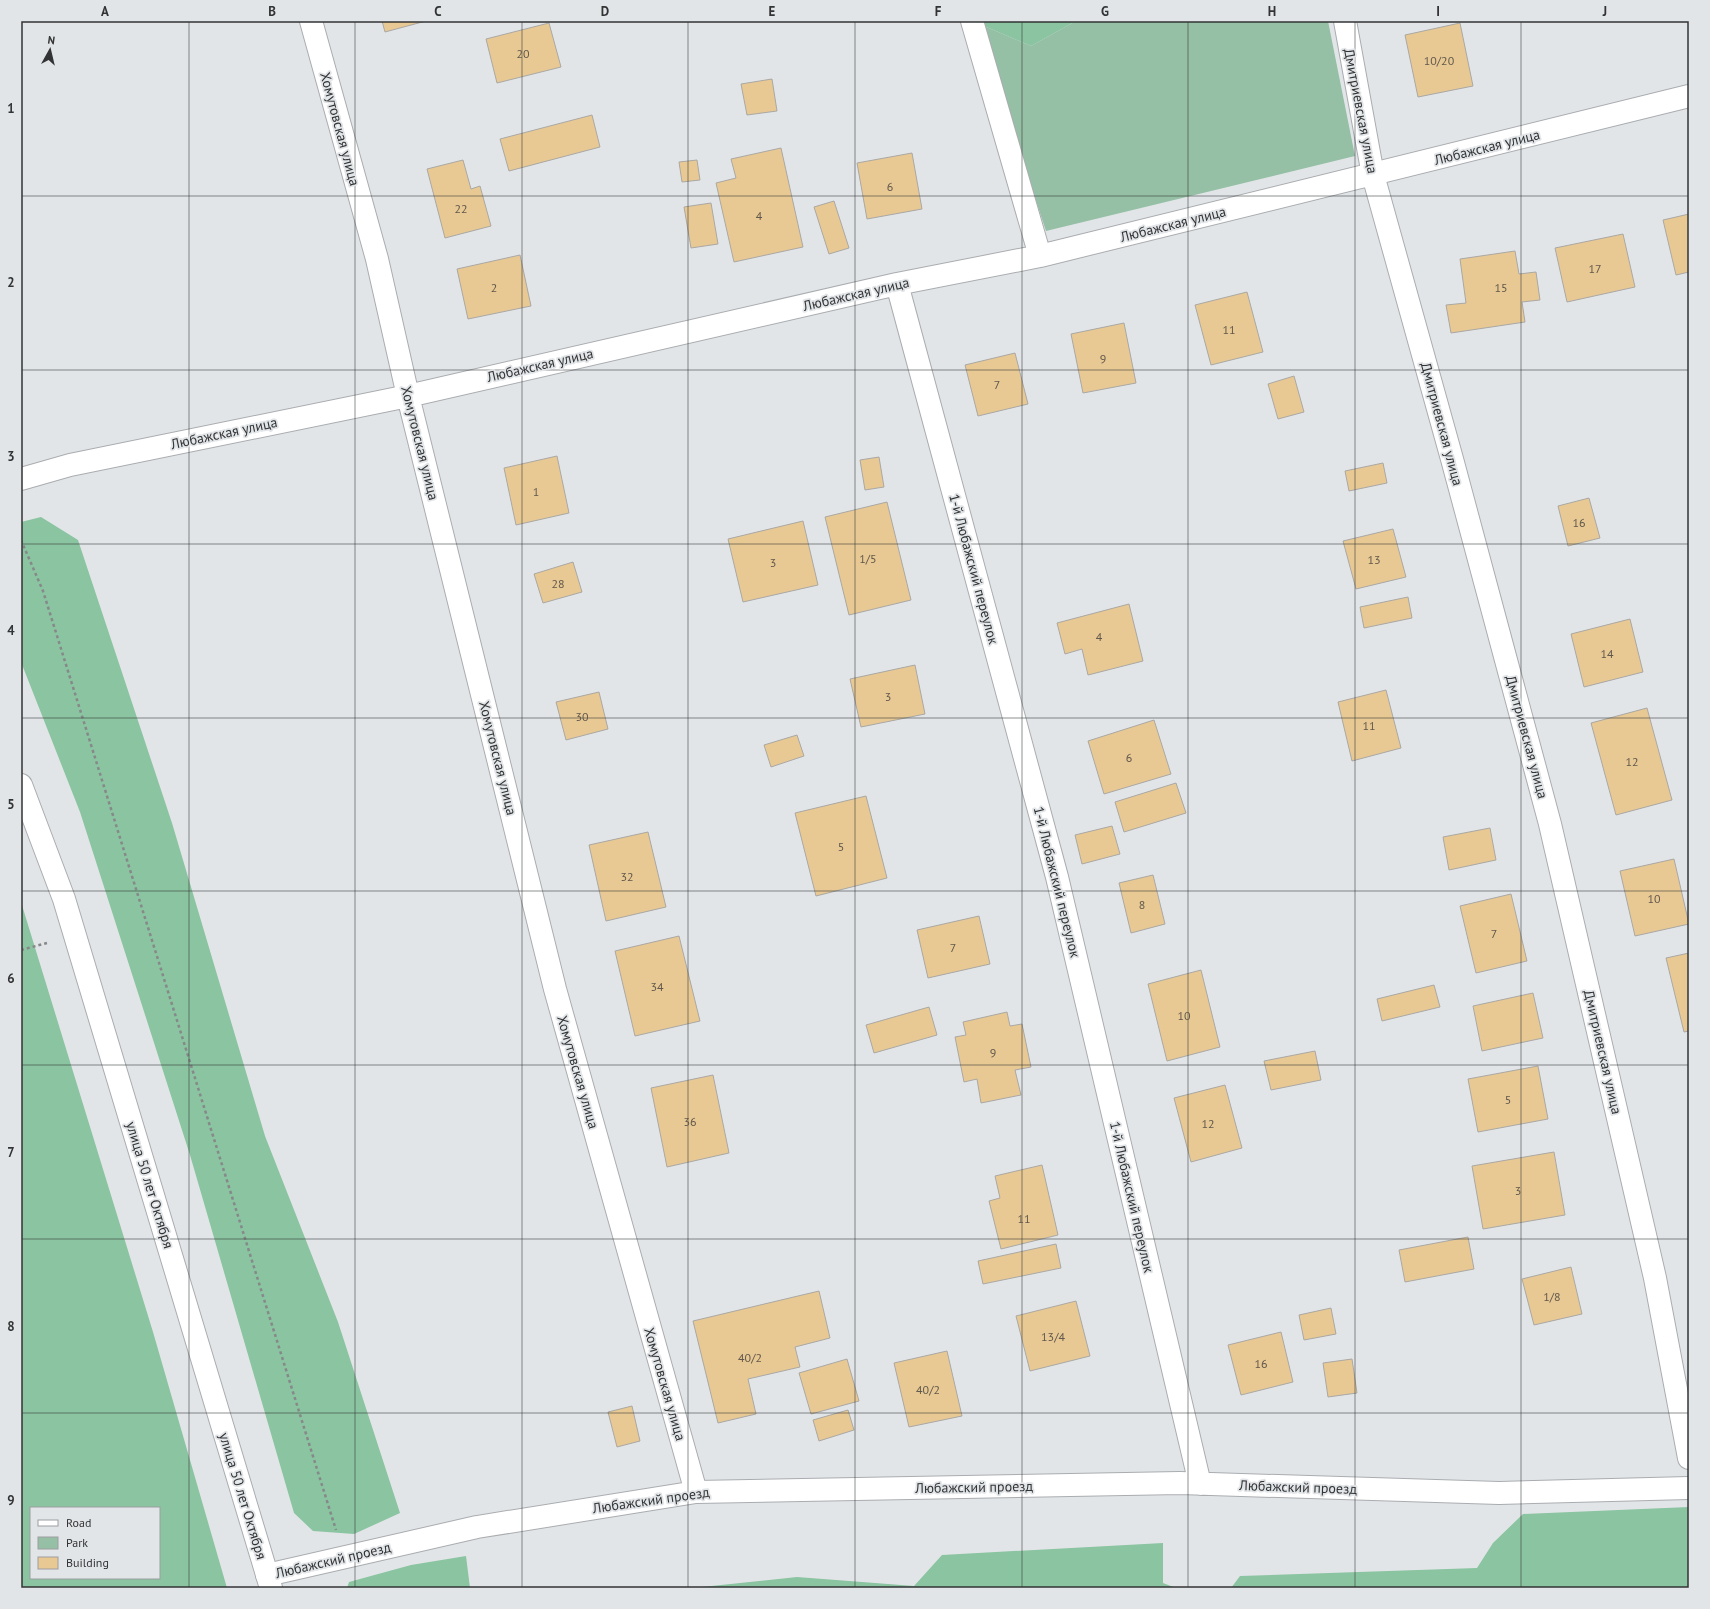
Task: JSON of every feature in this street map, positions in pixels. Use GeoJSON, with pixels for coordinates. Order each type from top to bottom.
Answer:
{"type":"FeatureCollection","features":[{"type":"Feature","properties":{"kind":"street","name":"Хомутовская улица"},"geometry":{"type":"LineString","coordinates":[[311,21],[377,259],[408,396],[555,990],[696,1492]]}},
{"type":"Feature","properties":{"kind":"street"},"geometry":{"type":"LineString","coordinates":[[972,21],[1040,256]]}},
{"type":"Feature","properties":{"kind":"street","name":"Дмитриевская улица"},"geometry":{"type":"LineString","coordinates":[[1344,21],[1373,175],[1454,466],[1550,824],[1655,1278],[1689,1458]]}},
{"type":"Feature","properties":{"kind":"street","name":"Любажская улица"},"geometry":{"type":"LineString","coordinates":[[21,479],[70,465],[408,396],[897,284],[1040,256],[1689,96]]}},
{"type":"Feature","properties":{"kind":"street","name":"1-й Любажский переулок"},"geometry":{"type":"LineString","coordinates":[[897,284],[1057,878],[1200,1484]]}},
{"type":"Feature","properties":{"kind":"street","name":"улица 50 лет Октября"},"geometry":{"type":"LineString","coordinates":[[21,785],[64,899],[269,1581]]}},
{"type":"Feature","properties":{"kind":"street","name":"Любажский проезд"},"geometry":{"type":"LineString","coordinates":[[269,1581],[344,1557],[477,1527],[696,1492],[1200,1484],[1499,1493],[1689,1488]]}},
{"type":"Feature","properties":{"kind":"path"},"geometry":{"type":"LineString","coordinates":[[21,540],[43,591],[344,1557]]}},
{"type":"Feature","properties":{"kind":"green space"},"geometry":{"type":"Polygon","coordinates":[[[977,21],[1076,21],[1031,46],[977,23],[977,21]]]}},
{"type":"Feature","properties":{"kind":"green space"},"geometry":{"type":"Polygon","coordinates":[[[1076,21],[1328,21],[1355,156],[1046,231],[977,23],[1031,46],[1076,21]]]}},
{"type":"Feature","properties":{"kind":"green space"},"geometry":{"type":"Polygon","coordinates":[[[41,517],[78,540],[172,823],[265,1136],[338,1322],[400,1513],[354,1534],[313,1531],[294,1513],[190,1155],[80,812],[21,662],[21,522],[41,517]]]}},
{"type":"Feature","properties":{"kind":"green space"},"geometry":{"type":"Polygon","coordinates":[[[21,902],[153,1332],[227,1588],[21,1588],[21,902]]]}},
{"type":"Feature","properties":{"kind":"green space"},"geometry":{"type":"Polygon","coordinates":[[[1689,1507],[1689,1588],[1231,1588],[1240,1576],[1477,1568],[1493,1543],[1523,1514],[1689,1507]]]}},
{"type":"Feature","properties":{"kind":"green space"},"geometry":{"type":"Polygon","coordinates":[[[1163,1543],[1163,1583],[1176,1588],[621,1588],[702,1587],[797,1577],[914,1586],[942,1555],[1163,1543]]]}},
{"type":"Feature","properties":{"kind":"green space"},"geometry":{"type":"Polygon","coordinates":[[[466,1556],[470,1588],[347,1588],[349,1582],[411,1565],[466,1556]]]}},
{"type":"Feature","properties":{"kind":"building"},"geometry":{"type":"Polygon","coordinates":[[[382,21],[426,21],[385,32],[382,21]]]}},
{"type":"Feature","properties":{"kind":"building"},"geometry":{"type":"Polygon","coordinates":[[[549,23],[561,67],[497,83],[486,39],[549,23]]]}},
{"type":"Feature","properties":{"kind":"building"},"geometry":{"type":"Polygon","coordinates":[[[1460,23],[1473,86],[1418,97],[1405,35],[1460,23]]]}},
{"type":"Feature","properties":{"kind":"building"},"geometry":{"type":"Polygon","coordinates":[[[772,79],[777,111],[747,115],[741,84],[772,79]]]}},
{"type":"Feature","properties":{"kind":"building"},"geometry":{"type":"Polygon","coordinates":[[[592,115],[600,147],[509,171],[500,139],[592,115]]]}},
{"type":"Feature","properties":{"kind":"building"},"geometry":{"type":"Polygon","coordinates":[[[781,148],[803,247],[734,262],[716,183],[736,178],[731,159],[781,148]]]}},
{"type":"Feature","properties":{"kind":"building"},"geometry":{"type":"Polygon","coordinates":[[[912,153],[922,209],[867,219],[857,163],[912,153]]]}},
{"type":"Feature","properties":{"kind":"building"},"geometry":{"type":"Polygon","coordinates":[[[463,160],[471,189],[480,186],[491,226],[445,238],[427,169],[463,160]]]}},
{"type":"Feature","properties":{"kind":"building"},"geometry":{"type":"Polygon","coordinates":[[[697,160],[700,180],[682,182],[679,162],[697,160]]]}},
{"type":"Feature","properties":{"kind":"building"},"geometry":{"type":"Polygon","coordinates":[[[834,201],[849,248],[829,254],[814,207],[834,201]]]}},
{"type":"Feature","properties":{"kind":"building"},"geometry":{"type":"Polygon","coordinates":[[[711,203],[718,244],[691,248],[684,207],[711,203]]]}},
{"type":"Feature","properties":{"kind":"building"},"geometry":{"type":"Polygon","coordinates":[[[1689,214],[1689,272],[1676,275],[1663,220],[1689,214]]]}},
{"type":"Feature","properties":{"kind":"building"},"geometry":{"type":"Polygon","coordinates":[[[1623,234],[1635,287],[1567,302],[1555,248],[1623,234]]]}},
{"type":"Feature","properties":{"kind":"building"},"geometry":{"type":"Polygon","coordinates":[[[1515,251],[1519,274],[1536,272],[1540,300],[1522,302],[1525,322],[1451,333],[1446,305],[1466,303],[1460,259],[1515,251]]]}},
{"type":"Feature","properties":{"kind":"building"},"geometry":{"type":"Polygon","coordinates":[[[520,255],[531,306],[468,319],[457,269],[520,255]]]}},
{"type":"Feature","properties":{"kind":"building"},"geometry":{"type":"Polygon","coordinates":[[[1247,292],[1263,352],[1211,365],[1195,305],[1247,292]]]}},
{"type":"Feature","properties":{"kind":"building"},"geometry":{"type":"Polygon","coordinates":[[[1124,323],[1136,383],[1083,393],[1071,334],[1124,323]]]}},
{"type":"Feature","properties":{"kind":"building"},"geometry":{"type":"Polygon","coordinates":[[[1015,353],[1028,404],[978,416],[965,365],[1015,353]]]}},
{"type":"Feature","properties":{"kind":"building"},"geometry":{"type":"Polygon","coordinates":[[[1294,376],[1304,412],[1278,419],[1268,384],[1294,376]]]}},
{"type":"Feature","properties":{"kind":"building"},"geometry":{"type":"Polygon","coordinates":[[[557,456],[569,513],[516,525],[504,468],[557,456]]]}},
{"type":"Feature","properties":{"kind":"building"},"geometry":{"type":"Polygon","coordinates":[[[879,457],[884,487],[865,490],[860,460],[879,457]]]}},
{"type":"Feature","properties":{"kind":"building"},"geometry":{"type":"Polygon","coordinates":[[[1383,463],[1387,483],[1349,491],[1345,471],[1383,463]]]}},
{"type":"Feature","properties":{"kind":"building"},"geometry":{"type":"Polygon","coordinates":[[[1589,498],[1600,538],[1568,546],[1558,506],[1589,498]]]}},
{"type":"Feature","properties":{"kind":"building"},"geometry":{"type":"Polygon","coordinates":[[[887,502],[911,600],[849,615],[825,517],[887,502]]]}},
{"type":"Feature","properties":{"kind":"building"},"geometry":{"type":"Polygon","coordinates":[[[803,521],[818,585],[743,602],[728,539],[803,521]]]}},
{"type":"Feature","properties":{"kind":"building"},"geometry":{"type":"Polygon","coordinates":[[[1393,529],[1406,577],[1356,589],[1343,541],[1393,529]]]}},
{"type":"Feature","properties":{"kind":"building"},"geometry":{"type":"Polygon","coordinates":[[[573,562],[582,592],[543,603],[534,574],[573,562]]]}},
{"type":"Feature","properties":{"kind":"building"},"geometry":{"type":"Polygon","coordinates":[[[1408,597],[1412,618],[1364,628],[1360,607],[1408,597]]]}},
{"type":"Feature","properties":{"kind":"building"},"geometry":{"type":"Polygon","coordinates":[[[1129,604],[1143,661],[1088,675],[1082,649],[1065,654],[1057,623],[1129,604]]]}},
{"type":"Feature","properties":{"kind":"building"},"geometry":{"type":"Polygon","coordinates":[[[1630,619],[1643,672],[1584,687],[1571,634],[1630,619]]]}},
{"type":"Feature","properties":{"kind":"building"},"geometry":{"type":"Polygon","coordinates":[[[915,665],[925,714],[861,727],[850,679],[915,665]]]}},
{"type":"Feature","properties":{"kind":"building"},"geometry":{"type":"Polygon","coordinates":[[[1386,690],[1401,748],[1352,761],[1338,702],[1386,690]]]}},
{"type":"Feature","properties":{"kind":"building"},"geometry":{"type":"Polygon","coordinates":[[[599,692],[608,729],[566,740],[556,702],[599,692]]]}},
{"type":"Feature","properties":{"kind":"building"},"geometry":{"type":"Polygon","coordinates":[[[1647,708],[1672,800],[1616,815],[1591,723],[1647,708]]]}},
{"type":"Feature","properties":{"kind":"building"},"geometry":{"type":"Polygon","coordinates":[[[1154,720],[1171,774],[1104,794],[1088,741],[1154,720]]]}},
{"type":"Feature","properties":{"kind":"building"},"geometry":{"type":"Polygon","coordinates":[[[797,735],[804,756],[771,767],[764,745],[797,735]]]}},
{"type":"Feature","properties":{"kind":"building"},"geometry":{"type":"Polygon","coordinates":[[[1176,783],[1186,813],[1124,832],[1115,802],[1176,783]]]}},
{"type":"Feature","properties":{"kind":"building"},"geometry":{"type":"Polygon","coordinates":[[[866,796],[887,878],[816,896],[795,813],[866,796]]]}},
{"type":"Feature","properties":{"kind":"building"},"geometry":{"type":"Polygon","coordinates":[[[1112,826],[1120,854],[1082,864],[1075,835],[1112,826]]]}},
{"type":"Feature","properties":{"kind":"building"},"geometry":{"type":"Polygon","coordinates":[[[1490,828],[1496,860],[1449,870],[1443,837],[1490,828]]]}},
{"type":"Feature","properties":{"kind":"building"},"geometry":{"type":"Polygon","coordinates":[[[648,832],[666,907],[606,921],[589,845],[648,832]]]}},
{"type":"Feature","properties":{"kind":"building"},"geometry":{"type":"Polygon","coordinates":[[[1674,859],[1689,924],[1635,936],[1620,871],[1674,859]]]}},
{"type":"Feature","properties":{"kind":"building"},"geometry":{"type":"Polygon","coordinates":[[[1153,875],[1165,924],[1131,933],[1119,883],[1153,875]]]}},
{"type":"Feature","properties":{"kind":"building"},"geometry":{"type":"Polygon","coordinates":[[[1511,894],[1527,961],[1476,973],[1460,906],[1511,894]]]}},
{"type":"Feature","properties":{"kind":"building"},"geometry":{"type":"Polygon","coordinates":[[[979,916],[990,964],[928,978],[917,930],[979,916]]]}},
{"type":"Feature","properties":{"kind":"building"},"geometry":{"type":"Polygon","coordinates":[[[679,936],[700,1021],[635,1036],[615,951],[679,936]]]}},
{"type":"Feature","properties":{"kind":"building"},"geometry":{"type":"Polygon","coordinates":[[[1689,953],[1689,1031],[1684,1032],[1666,958],[1689,953]]]}},
{"type":"Feature","properties":{"kind":"building"},"geometry":{"type":"Polygon","coordinates":[[[1201,970],[1220,1047],[1167,1061],[1148,984],[1201,970]]]}},
{"type":"Feature","properties":{"kind":"building"},"geometry":{"type":"Polygon","coordinates":[[[1434,985],[1440,1007],[1382,1021],[1377,999],[1434,985]]]}},
{"type":"Feature","properties":{"kind":"building"},"geometry":{"type":"Polygon","coordinates":[[[1533,993],[1543,1038],[1482,1051],[1473,1006],[1533,993]]]}},
{"type":"Feature","properties":{"kind":"building"},"geometry":{"type":"Polygon","coordinates":[[[929,1007],[937,1035],[874,1053],[866,1025],[929,1007]]]}},
{"type":"Feature","properties":{"kind":"building"},"geometry":{"type":"Polygon","coordinates":[[[1007,1012],[1010,1026],[1022,1024],[1031,1067],[1015,1070],[1021,1095],[981,1103],[977,1079],[964,1082],[955,1037],[966,1035],[963,1022],[1007,1012]]]}},
{"type":"Feature","properties":{"kind":"building"},"geometry":{"type":"Polygon","coordinates":[[[1315,1051],[1321,1080],[1271,1090],[1264,1061],[1315,1051]]]}},
{"type":"Feature","properties":{"kind":"building"},"geometry":{"type":"Polygon","coordinates":[[[1538,1066],[1548,1119],[1478,1132],[1468,1079],[1538,1066]]]}},
{"type":"Feature","properties":{"kind":"building"},"geometry":{"type":"Polygon","coordinates":[[[713,1075],[729,1153],[667,1167],[651,1088],[713,1075]]]}},
{"type":"Feature","properties":{"kind":"building"},"geometry":{"type":"Polygon","coordinates":[[[1225,1085],[1242,1148],[1191,1162],[1174,1098],[1225,1085]]]}},
{"type":"Feature","properties":{"kind":"building"},"geometry":{"type":"Polygon","coordinates":[[[1554,1152],[1565,1215],[1483,1229],[1472,1166],[1554,1152]]]}},
{"type":"Feature","properties":{"kind":"building"},"geometry":{"type":"Polygon","coordinates":[[[1042,1165],[1058,1235],[1001,1249],[989,1201],[1000,1198],[995,1176],[1042,1165]]]}},
{"type":"Feature","properties":{"kind":"building"},"geometry":{"type":"Polygon","coordinates":[[[1468,1237],[1474,1269],[1405,1282],[1399,1250],[1468,1237]]]}},
{"type":"Feature","properties":{"kind":"building"},"geometry":{"type":"Polygon","coordinates":[[[1056,1244],[1061,1268],[983,1284],[978,1261],[1056,1244]]]}},
{"type":"Feature","properties":{"kind":"building"},"geometry":{"type":"Polygon","coordinates":[[[1571,1267],[1582,1314],[1534,1325],[1522,1279],[1571,1267]]]}},
{"type":"Feature","properties":{"kind":"building"},"geometry":{"type":"Polygon","coordinates":[[[819,1291],[830,1338],[795,1347],[800,1367],[748,1379],[756,1414],[718,1423],[693,1321],[819,1291]]]}},
{"type":"Feature","properties":{"kind":"building"},"geometry":{"type":"Polygon","coordinates":[[[1076,1301],[1090,1356],[1030,1371],[1016,1316],[1076,1301]]]}},
{"type":"Feature","properties":{"kind":"building"},"geometry":{"type":"Polygon","coordinates":[[[1331,1308],[1336,1334],[1304,1340],[1299,1315],[1331,1308]]]}},
{"type":"Feature","properties":{"kind":"building"},"geometry":{"type":"Polygon","coordinates":[[[1281,1332],[1293,1382],[1241,1395],[1228,1345],[1281,1332]]]}},
{"type":"Feature","properties":{"kind":"building"},"geometry":{"type":"Polygon","coordinates":[[[947,1351],[962,1416],[909,1427],[894,1363],[947,1351]]]}},
{"type":"Feature","properties":{"kind":"building"},"geometry":{"type":"Polygon","coordinates":[[[847,1359],[859,1401],[811,1414],[799,1373],[847,1359]]]}},
{"type":"Feature","properties":{"kind":"building"},"geometry":{"type":"Polygon","coordinates":[[[1352,1359],[1357,1393],[1328,1397],[1323,1363],[1352,1359]]]}},
{"type":"Feature","properties":{"kind":"building"},"geometry":{"type":"Polygon","coordinates":[[[632,1406],[640,1441],[617,1447],[608,1412],[632,1406]]]}},
{"type":"Feature","properties":{"kind":"building"},"geometry":{"type":"Polygon","coordinates":[[[848,1410],[854,1430],[819,1441],[813,1420],[848,1410]]]}}]}
